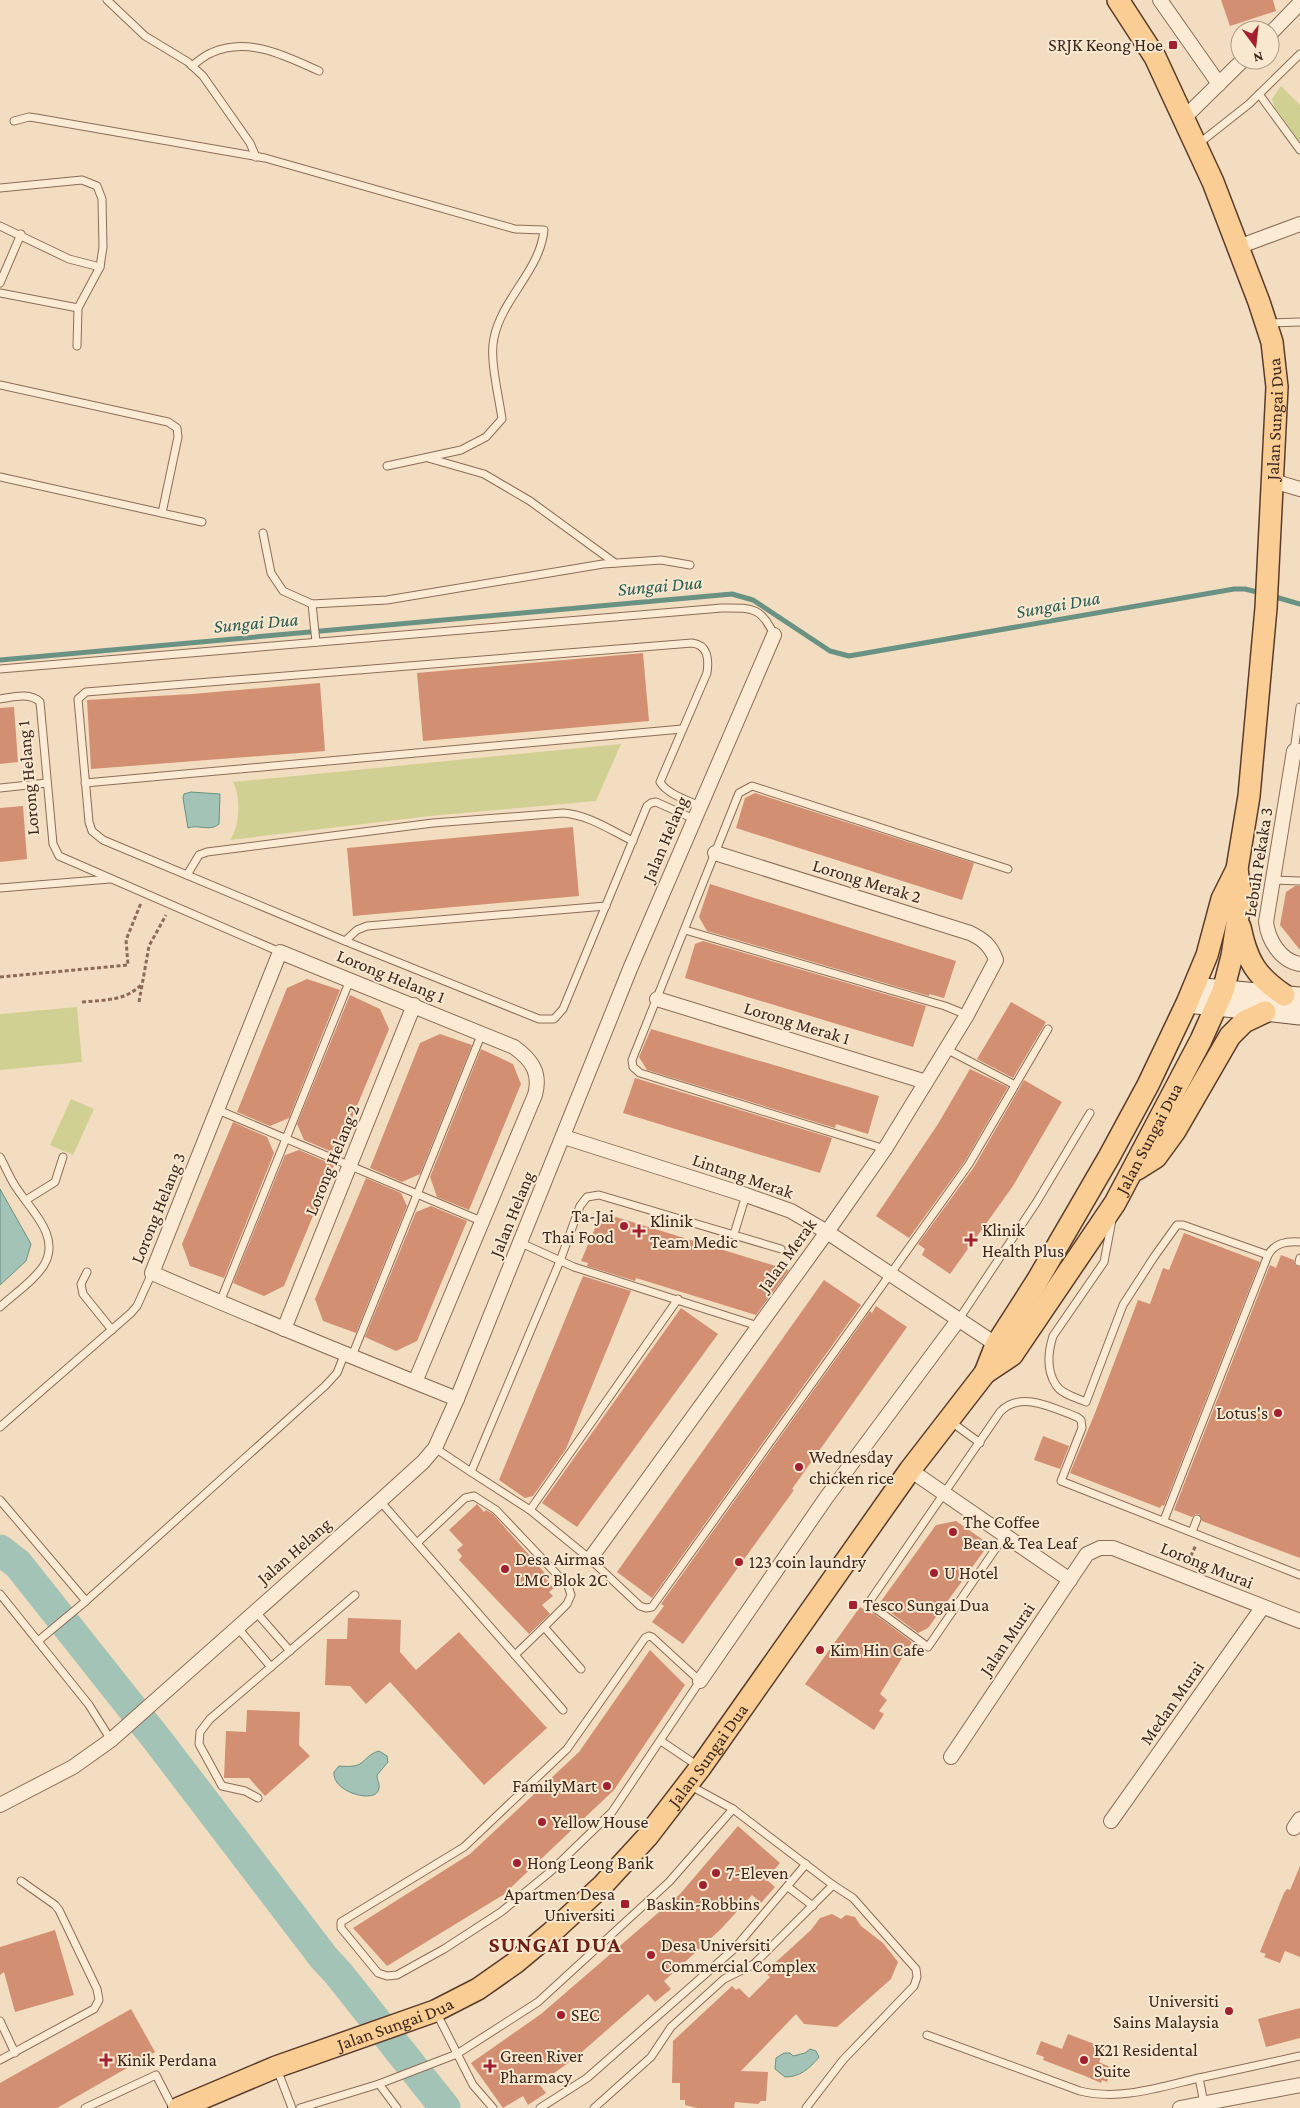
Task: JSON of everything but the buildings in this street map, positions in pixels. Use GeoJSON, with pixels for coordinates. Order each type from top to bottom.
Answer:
{"type":"FeatureCollection","features":[{"type":"Feature","properties":{"kind":"main road","name":"Jalan Sungai Dua"},"geometry":{"type":"LineString","coordinates":[[1004,1350],[1037,1281],[1109,1157],[1148,1085],[1207,955],[1222,899],[1237,869],[1249,796],[1266,608],[1277,388],[1276,363],[1266,324],[1238,247],[1197,145],[1156,57],[1118,0]]}},
{"type":"Feature","properties":{"kind":"main road","name":"Jalan Sungai Dua"},"geometry":{"type":"LineString","coordinates":[[179,2108],[276,2067],[403,2024],[435,2011],[478,1989],[515,1962],[558,1926],[602,1886],[647,1837],[694,1776],[910,1470],[1004,1350],[1114,1203],[1132,1173],[1200,1040],[1219,998],[1232,956],[1238,920],[1241,897],[1237,869]]}},
{"type":"Feature","properties":{"kind":"main road"},"geometry":{"type":"LineString","coordinates":[[1238,920],[1244,945],[1254,970],[1266,983],[1292,996]]}},
{"type":"Feature","properties":{"kind":"main road"},"geometry":{"type":"LineString","coordinates":[[1190,995],[1219,998],[1292,996]]}},
{"type":"Feature","properties":{"kind":"main road"},"geometry":{"type":"LineString","coordinates":[[1219,998],[1265,1012],[1300,1015]]}},
{"type":"Feature","properties":{"kind":"main road"},"geometry":{"type":"LineString","coordinates":[[1132,1173],[1156,1157],[1175,1131],[1230,1036],[1244,1022],[1265,1012]]}},
{"type":"Feature","properties":{"kind":"street"},"geometry":{"type":"LineString","coordinates":[[1160,0],[1219,84]]}},
{"type":"Feature","properties":{"kind":"street"},"geometry":{"type":"LineString","coordinates":[[1280,23],[1300,2]]}},
{"type":"Feature","properties":{"kind":"street"},"geometry":{"type":"LineString","coordinates":[[1184,118],[1234,70]]}},
{"type":"Feature","properties":{"kind":"street"},"geometry":{"type":"LineString","coordinates":[[1238,247],[1300,224]]}},
{"type":"Feature","properties":{"kind":"street"},"geometry":{"type":"LineString","coordinates":[[1273,481],[1300,489]]}},
{"type":"Feature","properties":{"kind":"street","name":"Jalan Helang"},"geometry":{"type":"LineString","coordinates":[[111,1740],[380,1501],[423,1462],[435,1448],[458,1399],[630,969],[774,635]]}},
{"type":"Feature","properties":{"kind":"street","name":"Lebuh Pekaka 3"},"geometry":{"type":"LineString","coordinates":[[1297,751],[1294,799],[1273,880],[1266,922],[1268,935],[1285,958],[1300,964]]}},
{"type":"Feature","properties":{"kind":"street","name":"Lorong Merak 2"},"geometry":{"type":"LineString","coordinates":[[715,853],[970,933],[986,942],[993,951],[996,960]]}},
{"type":"Feature","properties":{"kind":"street","name":"Lorong Helang 1"},"geometry":{"type":"LineString","coordinates":[[280,952],[514,1047],[526,1056],[534,1066],[538,1086],[415,1382]]}},
{"type":"Feature","properties":{"kind":"street","name":"Lorong Helang 3"},"geometry":{"type":"LineString","coordinates":[[152,1273],[280,952]]}},
{"type":"Feature","properties":{"kind":"street","name":"Jalan Merak"},"geometry":{"type":"LineString","coordinates":[[590,1559],[827,1232],[884,1149],[967,1015],[996,960]]}},
{"type":"Feature","properties":{"kind":"street","name":"Lorong Merak 1"},"geometry":{"type":"LineString","coordinates":[[657,999],[926,1082]]}},
{"type":"Feature","properties":{"kind":"street","name":"Lorong Helang 2"},"geometry":{"type":"LineString","coordinates":[[284,1328],[414,1005]]}},
{"type":"Feature","properties":{"kind":"street","name":"Lintang Merak"},"geometry":{"type":"LineString","coordinates":[[564,1137],[791,1211],[827,1232],[1004,1350]]}},
{"type":"Feature","properties":{"kind":"street"},"geometry":{"type":"LineString","coordinates":[[152,1273],[458,1399]]}},
{"type":"Feature","properties":{"kind":"street"},"geometry":{"type":"LineString","coordinates":[[700,1681],[826,1498],[959,1319]]}},
{"type":"Feature","properties":{"kind":"street"},"geometry":{"type":"LineString","coordinates":[[910,1470],[1070,1580]]}},
{"type":"Feature","properties":{"kind":"street","name":"Jalan Murai"},"geometry":{"type":"LineString","coordinates":[[951,1757],[1087,1554],[1100,1548]]}},
{"type":"Feature","properties":{"kind":"street","name":"Lorong Murai"},"geometry":{"type":"LineString","coordinates":[[1100,1548],[1113,1548],[1262,1608],[1300,1621]]}},
{"type":"Feature","properties":{"kind":"street","name":"Medan Murai"},"geometry":{"type":"LineString","coordinates":[[1111,1821],[1262,1608]]}},
{"type":"Feature","properties":{"kind":"street"},"geometry":{"type":"LineString","coordinates":[[0,1805],[73,1767],[111,1740]]}},
{"type":"Feature","properties":{"kind":"street"},"geometry":{"type":"LineString","coordinates":[[1180,2108],[1300,2085]]}},
{"type":"Feature","properties":{"kind":"lane"},"geometry":{"type":"LineString","coordinates":[[107,0],[145,36],[192,66],[204,76],[250,143],[256,157]]}},
{"type":"Feature","properties":{"kind":"lane"},"geometry":{"type":"LineString","coordinates":[[192,66],[210,53],[223,48],[239,46],[259,48],[282,54],[319,71]]}},
{"type":"Feature","properties":{"kind":"lane"},"geometry":{"type":"LineString","coordinates":[[1197,145],[1259,94],[1300,54]]}},
{"type":"Feature","properties":{"kind":"lane"},"geometry":{"type":"LineString","coordinates":[[1259,94],[1300,150]]}},
{"type":"Feature","properties":{"kind":"lane"},"geometry":{"type":"LineString","coordinates":[[14,121],[36,118],[256,157],[352,182],[515,229],[544,230],[542,244],[519,289],[505,310],[493,338],[494,364],[502,419],[486,437],[461,450],[387,466]]}},
{"type":"Feature","properties":{"kind":"lane"},"geometry":{"type":"LineString","coordinates":[[0,188],[82,180],[97,186],[102,199],[103,247],[100,267],[78,308],[77,346]]}},
{"type":"Feature","properties":{"kind":"lane"},"geometry":{"type":"LineString","coordinates":[[0,226],[21,234],[69,259],[100,267]]}},
{"type":"Feature","properties":{"kind":"lane"},"geometry":{"type":"LineString","coordinates":[[0,284],[21,234]]}},
{"type":"Feature","properties":{"kind":"lane"},"geometry":{"type":"LineString","coordinates":[[0,293],[78,308]]}},
{"type":"Feature","properties":{"kind":"lane"},"geometry":{"type":"LineString","coordinates":[[1266,324],[1300,322]]}},
{"type":"Feature","properties":{"kind":"lane"},"geometry":{"type":"LineString","coordinates":[[0,385],[168,422],[177,428],[178,437],[162,513]]}},
{"type":"Feature","properties":{"kind":"lane"},"geometry":{"type":"LineString","coordinates":[[426,457],[484,474],[530,501],[615,563]]}},
{"type":"Feature","properties":{"kind":"lane"},"geometry":{"type":"LineString","coordinates":[[0,477],[202,522]]}},
{"type":"Feature","properties":{"kind":"lane"},"geometry":{"type":"LineString","coordinates":[[263,533],[271,573],[283,591],[312,604],[387,600],[615,563],[661,560],[690,565]]}},
{"type":"Feature","properties":{"kind":"lane"},"geometry":{"type":"LineString","coordinates":[[312,604],[316,641]]}},
{"type":"Feature","properties":{"kind":"lane"},"geometry":{"type":"LineString","coordinates":[[0,669],[722,608],[756,610],[766,619],[774,635]]}},
{"type":"Feature","properties":{"kind":"lane"},"geometry":{"type":"LineString","coordinates":[[694,819],[656,802],[647,806],[563,1009],[554,1019],[547,1020],[345,941],[103,840],[92,831],[89,822],[78,699],[86,692],[692,643],[704,648],[709,663],[707,673],[660,782],[662,786],[675,794],[700,806]]}},
{"type":"Feature","properties":{"kind":"lane","name":"Lorong Helang 1"},"geometry":{"type":"LineString","coordinates":[[0,699],[28,696],[36,698],[40,702],[54,844],[59,856],[280,952]]}},
{"type":"Feature","properties":{"kind":"lane"},"geometry":{"type":"LineString","coordinates":[[1297,751],[1300,707]]}},
{"type":"Feature","properties":{"kind":"lane"},"geometry":{"type":"LineString","coordinates":[[85,783],[682,729]]}},
{"type":"Feature","properties":{"kind":"lane"},"geometry":{"type":"LineString","coordinates":[[0,788],[47,783]]}},
{"type":"Feature","properties":{"kind":"lane"},"geometry":{"type":"LineString","coordinates":[[884,1149],[640,1073],[633,1067],[632,1060],[739,793],[752,786],[1008,869]]}},
{"type":"Feature","properties":{"kind":"lane"},"geometry":{"type":"LineString","coordinates":[[187,875],[199,855],[207,852],[433,823],[563,813],[584,816],[633,841]]}},
{"type":"Feature","properties":{"kind":"lane"},"geometry":{"type":"LineString","coordinates":[[0,888],[110,879]]}},
{"type":"Feature","properties":{"kind":"lane"},"geometry":{"type":"LineString","coordinates":[[1273,880],[1300,881]]}},
{"type":"Feature","properties":{"kind":"lane"},"geometry":{"type":"LineString","coordinates":[[345,941],[357,930],[367,926],[606,906]]}},
{"type":"Feature","properties":{"kind":"lane"},"geometry":{"type":"LineString","coordinates":[[685,930],[945,1006],[967,1015]]}},
{"type":"Feature","properties":{"kind":"lane"},"geometry":{"type":"LineString","coordinates":[[220,1302],[350,979]]}},
{"type":"Feature","properties":{"kind":"lane"},"geometry":{"type":"LineString","coordinates":[[435,1448],[530,1510],[590,1559],[640,1606],[652,1607],[969,1164],[1048,1029]]}},
{"type":"Feature","properties":{"kind":"lane"},"geometry":{"type":"LineString","coordinates":[[38,1640],[74,1611],[326,1386],[337,1372],[348,1355],[417,1194],[482,1033]]}},
{"type":"Feature","properties":{"kind":"lane"},"geometry":{"type":"LineString","coordinates":[[946,1049],[1015,1085]]}},
{"type":"Feature","properties":{"kind":"lane"},"geometry":{"type":"LineString","coordinates":[[218,1110],[481,1221]]}},
{"type":"Feature","properties":{"kind":"lane"},"geometry":{"type":"LineString","coordinates":[[959,1319],[1036,1203],[1090,1113]]}},
{"type":"Feature","properties":{"kind":"lane"},"geometry":{"type":"LineString","coordinates":[[0,1157],[15,1185],[45,1228],[49,1241],[49,1254],[43,1266],[35,1276],[0,1308]]}},
{"type":"Feature","properties":{"kind":"lane"},"geometry":{"type":"LineString","coordinates":[[26,1200],[55,1182],[63,1157]]}},
{"type":"Feature","properties":{"kind":"lane"},"geometry":{"type":"LineString","coordinates":[[471,1472],[560,1261],[580,1206],[587,1197],[599,1195],[781,1248]]}},
{"type":"Feature","properties":{"kind":"lane"},"geometry":{"type":"LineString","coordinates":[[734,1234],[746,1195]]}},
{"type":"Feature","properties":{"kind":"lane"},"geometry":{"type":"LineString","coordinates":[[1114,1203],[1104,1262],[1053,1336],[1048,1350],[1048,1363],[1056,1386],[1065,1393],[1086,1402],[1123,1305],[1177,1225],[1183,1225],[1268,1255]]}},
{"type":"Feature","properties":{"kind":"lane"},"geometry":{"type":"LineString","coordinates":[[1164,1520],[1268,1255],[1277,1245],[1288,1241],[1300,1242]]}},
{"type":"Feature","properties":{"kind":"lane"},"geometry":{"type":"LineString","coordinates":[[521,1243],[574,1267],[758,1326]]}},
{"type":"Feature","properties":{"kind":"lane"},"geometry":{"type":"LineString","coordinates":[[87,1272],[81,1284],[83,1294],[112,1330]]}},
{"type":"Feature","properties":{"kind":"lane","name":"Lorong Helang 3"},"geometry":{"type":"LineString","coordinates":[[0,1427],[137,1306],[152,1273]]}},
{"type":"Feature","properties":{"kind":"lane"},"geometry":{"type":"LineString","coordinates":[[530,1510],[678,1299]]}},
{"type":"Feature","properties":{"kind":"lane"},"geometry":{"type":"LineString","coordinates":[[1004,1535],[928,1647],[872,1606],[870,1602],[1000,1412],[1007,1405],[1016,1402],[1030,1401],[1081,1420],[1082,1428],[1061,1481],[1300,1575]]}},
{"type":"Feature","properties":{"kind":"lane"},"geometry":{"type":"LineString","coordinates":[[949,1420],[980,1443]]}},
{"type":"Feature","properties":{"kind":"lane"},"geometry":{"type":"LineString","coordinates":[[417,1543],[465,1498],[474,1496],[496,1510],[568,1586],[571,1594],[567,1604],[515,1655]]}},
{"type":"Feature","properties":{"kind":"lane"},"geometry":{"type":"LineString","coordinates":[[0,1500],[86,1600]]}},
{"type":"Feature","properties":{"kind":"lane"},"geometry":{"type":"LineString","coordinates":[[380,1501],[563,1710]]}},
{"type":"Feature","properties":{"kind":"lane"},"geometry":{"type":"LineString","coordinates":[[1192,1532],[1197,1519]]}},
{"type":"Feature","properties":{"kind":"lane"},"geometry":{"type":"LineString","coordinates":[[0,1594],[89,1706],[111,1740]]}},
{"type":"Feature","properties":{"kind":"lane"},"geometry":{"type":"LineString","coordinates":[[258,1798],[245,1791],[222,1786],[199,1744],[200,1732],[210,1719],[355,1595]]}},
{"type":"Feature","properties":{"kind":"lane"},"geometry":{"type":"LineString","coordinates":[[254,1611],[290,1651]]}},
{"type":"Feature","properties":{"kind":"lane"},"geometry":{"type":"LineString","coordinates":[[236,1627],[271,1667]]}},
{"type":"Feature","properties":{"kind":"lane"},"geometry":{"type":"LineString","coordinates":[[544,1627],[581,1669]]}},
{"type":"Feature","properties":{"kind":"lane"},"geometry":{"type":"LineString","coordinates":[[652,1637],[700,1681],[661,1742],[612,1812],[571,1852],[501,1912],[444,1950],[397,1975],[387,1976],[378,1973],[341,1928],[341,1922],[344,1919],[464,1847],[567,1749],[645,1638],[652,1637]]}},
{"type":"Feature","properties":{"kind":"lane"},"geometry":{"type":"LineString","coordinates":[[661,1742],[694,1776],[733,1809],[853,1898],[916,1970],[917,1977],[914,1986],[843,2060],[806,2108]]}},
{"type":"Feature","properties":{"kind":"lane"},"geometry":{"type":"LineString","coordinates":[[300,2108],[379,2084],[457,2054],[538,2002],[670,1882],[733,1809]]}},
{"type":"Feature","properties":{"kind":"lane"},"geometry":{"type":"LineString","coordinates":[[540,2108],[587,2078],[734,1948],[806,1864]]}},
{"type":"Feature","properties":{"kind":"lane"},"geometry":{"type":"LineString","coordinates":[[0,2060],[94,2009],[99,2000],[97,1989],[59,1910],[55,1905],[21,1881]]}},
{"type":"Feature","properties":{"kind":"lane"},"geometry":{"type":"LineString","coordinates":[[594,2108],[651,2057],[671,2027],[724,1979],[754,1964],[833,1885]]}},
{"type":"Feature","properties":{"kind":"lane"},"geometry":{"type":"LineString","coordinates":[[788,1887],[813,1906]]}},
{"type":"Feature","properties":{"kind":"lane"},"geometry":{"type":"LineString","coordinates":[[435,2011],[473,2085],[493,2108]]}},
{"type":"Feature","properties":{"kind":"lane"},"geometry":{"type":"LineString","coordinates":[[0,2021],[16,2053]]}},
{"type":"Feature","properties":{"kind":"lane"},"geometry":{"type":"LineString","coordinates":[[927,2035],[1080,2092],[1096,2095],[1114,2096],[1133,2093],[1300,2056]]}},
{"type":"Feature","properties":{"kind":"lane"},"geometry":{"type":"LineString","coordinates":[[276,2067],[292,2108]]}},
{"type":"Feature","properties":{"kind":"lane"},"geometry":{"type":"LineString","coordinates":[[85,2108],[156,2075],[173,2108]]}},
{"type":"Feature","properties":{"kind":"lane"},"geometry":{"type":"LineString","coordinates":[[1199,2078],[1204,2103]]}},
{"type":"Feature","properties":{"kind":"lane"},"geometry":{"type":"LineString","coordinates":[[379,2084],[396,2108]]}},
{"type":"Feature","properties":{"kind":"path"},"geometry":{"type":"LineString","coordinates":[[0,978],[128,965],[126,940],[145,894]]}},
{"type":"Feature","properties":{"kind":"path"},"geometry":{"type":"LineString","coordinates":[[139,1002],[149,946],[160,926]]}},
{"type":"Feature","properties":{"kind":"path"},"geometry":{"type":"LineString","coordinates":[[82,1002],[133,994],[142,985]]}},
{"type":"Feature","properties":{"kind":"path"},"geometry":{"type":"LineString","coordinates":[[1182,1575],[1200,1535]]}},
{"type":"Feature","properties":{"kind":"shaded area"},"geometry":{"type":"Polygon","coordinates":[[[1281,86],[1300,105],[1300,143],[1275,108],[1272,99],[1281,86]]]}},
{"type":"Feature","properties":{"kind":"shaded area"},"geometry":{"type":"Polygon","coordinates":[[[621,744],[596,801],[430,816],[230,840],[236,827],[238,811],[236,788],[233,782],[621,744]]]}},
{"type":"Feature","properties":{"kind":"shaded area"},"geometry":{"type":"Polygon","coordinates":[[[191,792],[220,794],[219,824],[208,828],[188,828],[183,798],[184,794],[191,792]]]}},
{"type":"Feature","properties":{"kind":"shaded area"},"geometry":{"type":"Polygon","coordinates":[[[77,1007],[82,1062],[0,1070],[0,1014],[77,1007]]]}},
{"type":"Feature","properties":{"kind":"shaded area"},"geometry":{"type":"Polygon","coordinates":[[[71,1099],[94,1109],[73,1155],[50,1145],[71,1099]]]}},
{"type":"Feature","properties":{"kind":"shaded area"},"geometry":{"type":"Polygon","coordinates":[[[0,1189],[31,1244],[26,1261],[0,1285],[0,1189]]]}},
{"type":"Feature","properties":{"kind":"shaded area"},"geometry":{"type":"Polygon","coordinates":[[[379,1751],[387,1756],[388,1762],[377,1775],[379,1787],[375,1794],[361,1796],[353,1794],[339,1785],[335,1779],[334,1772],[339,1766],[355,1766],[379,1751]]]}},
{"type":"Feature","properties":{"kind":"shaded area"},"geometry":{"type":"Polygon","coordinates":[[[810,2049],[816,2051],[819,2057],[804,2072],[795,2076],[785,2077],[775,2069],[776,2058],[784,2053],[790,2053],[793,2056],[805,2053],[810,2049]]]}},
{"type":"Feature","properties":{"kind":"waterway","name":"Sungai Dua"},"geometry":{"type":"LineString","coordinates":[[0,660],[732,594],[753,600],[830,651],[849,656],[1234,589],[1245,589],[1261,593]]}},
{"type":"Feature","properties":{"kind":"waterway","name":"Sungai Dua"},"geometry":{"type":"LineString","coordinates":[[1272,596],[1300,604]]}},
{"type":"Feature","properties":{"kind":"waterway"},"geometry":{"type":"LineString","coordinates":[[0,1550],[18,1564],[159,1742],[324,1958],[445,2108]]}},
{"type":"Feature","properties":{"kind":"place","name":"SRJK Keong Hoe"},"geometry":{"type":"Point","coordinates":[1173,45]}},
{"type":"Feature","properties":{"kind":"place","name":"Ta-Jai Thai Food"},"geometry":{"type":"Point","coordinates":[624,1226]}},
{"type":"Feature","properties":{"kind":"place","name":"Klinik Team Medic"},"geometry":{"type":"Point","coordinates":[639,1231]}},
{"type":"Feature","properties":{"kind":"place","name":"Klinik Health Plus"},"geometry":{"type":"Point","coordinates":[971,1240]}},
{"type":"Feature","properties":{"kind":"place","name":"Lotus's"},"geometry":{"type":"Point","coordinates":[1278,1413]}},
{"type":"Feature","properties":{"kind":"place","name":"Wednesday chicken rice"},"geometry":{"type":"Point","coordinates":[799,1467]}},
{"type":"Feature","properties":{"kind":"place","name":"The Coffee Bean & Tea Leaf"},"geometry":{"type":"Point","coordinates":[953,1532]}},
{"type":"Feature","properties":{"kind":"place","name":"123 coin laundry"},"geometry":{"type":"Point","coordinates":[739,1562]}},
{"type":"Feature","properties":{"kind":"place","name":"Desa Airmas LMC Blok 2C"},"geometry":{"type":"Point","coordinates":[505,1569]}},
{"type":"Feature","properties":{"kind":"place","name":"U Hotel"},"geometry":{"type":"Point","coordinates":[934,1573]}},
{"type":"Feature","properties":{"kind":"place","name":"Tesco Sungai Dua"},"geometry":{"type":"Point","coordinates":[853,1605]}},
{"type":"Feature","properties":{"kind":"place","name":"Kim Hin Cafe"},"geometry":{"type":"Point","coordinates":[820,1650]}},
{"type":"Feature","properties":{"kind":"place","name":"FamilyMart"},"geometry":{"type":"Point","coordinates":[607,1786]}},
{"type":"Feature","properties":{"kind":"place","name":"Yellow House"},"geometry":{"type":"Point","coordinates":[542,1822]}},
{"type":"Feature","properties":{"kind":"place","name":"Hong Leong Bank"},"geometry":{"type":"Point","coordinates":[517,1863]}},
{"type":"Feature","properties":{"kind":"place","name":"7-Eleven"},"geometry":{"type":"Point","coordinates":[716,1873]}},
{"type":"Feature","properties":{"kind":"place","name":"Baskin-Robbins"},"geometry":{"type":"Point","coordinates":[703,1885]}},
{"type":"Feature","properties":{"kind":"place","name":"Apartmen Desa Universiti"},"geometry":{"type":"Point","coordinates":[625,1904]}},
{"type":"Feature","properties":{"kind":"place","name":"Desa Universiti Commercial Complex"},"geometry":{"type":"Point","coordinates":[651,1955]}},
{"type":"Feature","properties":{"kind":"place","name":"Universiti Sains Malaysia"},"geometry":{"type":"Point","coordinates":[1229,2011]}},
{"type":"Feature","properties":{"kind":"place","name":"SEC"},"geometry":{"type":"Point","coordinates":[561,2015]}},
{"type":"Feature","properties":{"kind":"place","name":"Kinik Perdana"},"geometry":{"type":"Point","coordinates":[106,2060]}},
{"type":"Feature","properties":{"kind":"place","name":"K21 Residental Suite"},"geometry":{"type":"Point","coordinates":[1084,2060]}},
{"type":"Feature","properties":{"kind":"place","name":"Green River Pharmacy"},"geometry":{"type":"Point","coordinates":[490,2066]}},
{"type":"Feature","properties":{"kind":"district","name":"SUNGAI DUA"},"geometry":{"type":"Point","coordinates":[555,1944]}}]}
